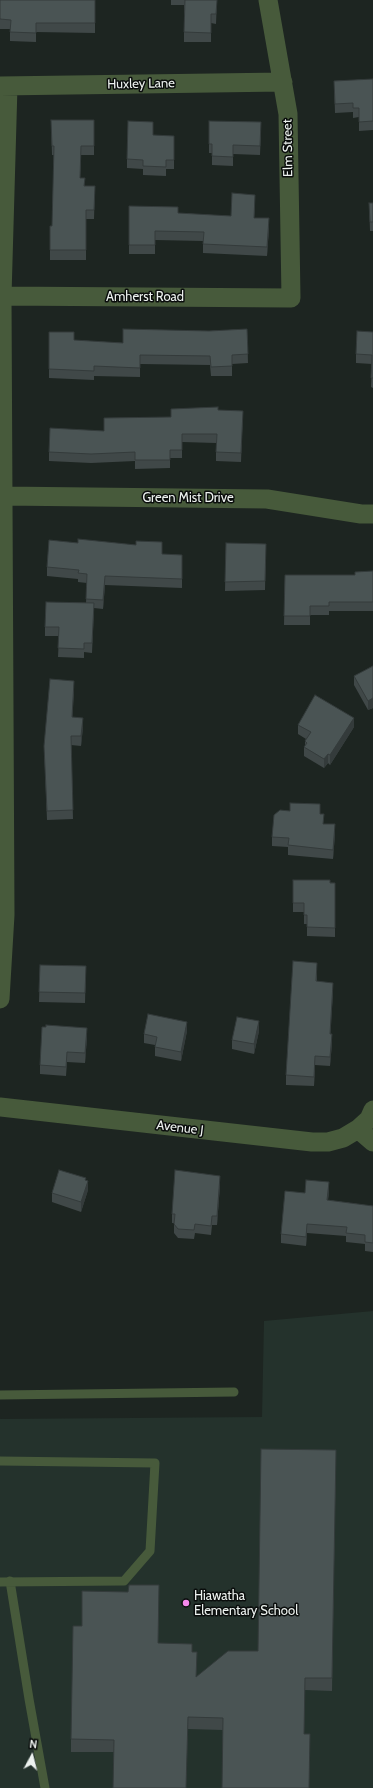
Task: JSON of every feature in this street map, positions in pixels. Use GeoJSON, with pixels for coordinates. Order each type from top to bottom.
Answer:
{"type":"FeatureCollection","features":[{"type":"Feature","properties":{"kind":"street","name":"Elm Street"},"geometry":{"type":"LineString","coordinates":[[268,0],[288,114],[291,298]]}},
{"type":"Feature","properties":{"kind":"street","name":"Huxley Lane"},"geometry":{"type":"LineString","coordinates":[[4,86],[283,82]]}},
{"type":"Feature","properties":{"kind":"street"},"geometry":{"type":"LineString","coordinates":[[0,999],[4,915],[1,296],[4,86]]}},
{"type":"Feature","properties":{"kind":"street","name":"Amherst Road"},"geometry":{"type":"LineString","coordinates":[[1,296],[291,298]]}},
{"type":"Feature","properties":{"kind":"street","name":"Green Mist Drive"},"geometry":{"type":"LineString","coordinates":[[3,496],[267,498],[361,514],[373,514]]}},
{"type":"Feature","properties":{"kind":"street","name":"Avenue J"},"geometry":{"type":"LineString","coordinates":[[0,1107],[312,1142],[328,1142],[344,1138],[358,1129]]}},
{"type":"Feature","properties":{"kind":"street"},"geometry":{"type":"LineString","coordinates":[[373,1110],[369,1119],[358,1129],[373,1142]]}},
{"type":"Feature","properties":{"kind":"lane"},"geometry":{"type":"LineString","coordinates":[[0,1395],[234,1392]]}},
{"type":"Feature","properties":{"kind":"lane"},"geometry":{"type":"LineString","coordinates":[[0,1461],[155,1463],[150,1551],[124,1582],[0,1582]]}},
{"type":"Feature","properties":{"kind":"lane"},"geometry":{"type":"LineString","coordinates":[[10,1581],[45,1788]]}},
{"type":"Feature","properties":{"kind":"shaded area","name":"Hiawatha Elementary School"},"geometry":{"type":"Polygon","coordinates":[[[373,1311],[373,1788],[0,1788],[0,1419],[262,1417],[264,1321],[373,1311]]]}},
{"type":"Feature","properties":{"kind":"building"},"geometry":{"type":"Polygon","coordinates":[[[0,0],[95,0],[95,23],[36,23],[36,33],[10,32],[11,20],[0,19],[0,0]]]}},
{"type":"Feature","properties":{"kind":"building"},"geometry":{"type":"Polygon","coordinates":[[[185,0],[217,0],[216,14],[211,14],[211,33],[184,32],[185,0]]]}},
{"type":"Feature","properties":{"kind":"building"},"geometry":{"type":"Polygon","coordinates":[[[373,79],[373,121],[359,122],[359,108],[353,108],[353,103],[335,104],[334,81],[373,79]]]}},
{"type":"Feature","properties":{"kind":"building"},"geometry":{"type":"Polygon","coordinates":[[[51,120],[94,120],[94,146],[81,146],[80,178],[85,178],[84,186],[95,186],[94,210],[86,210],[86,250],[50,250],[54,146],[52,146],[51,120]]]}},
{"type":"Feature","properties":{"kind":"building"},"geometry":{"type":"Polygon","coordinates":[[[128,121],[153,122],[153,135],[174,136],[174,160],[166,160],[166,167],[143,166],[143,160],[127,159],[128,121]]]}},
{"type":"Feature","properties":{"kind":"building"},"geometry":{"type":"Polygon","coordinates":[[[209,121],[261,122],[260,146],[233,145],[233,157],[212,156],[212,144],[209,144],[209,121]]]}},
{"type":"Feature","properties":{"kind":"building"},"geometry":{"type":"Polygon","coordinates":[[[232,193],[255,195],[254,218],[269,218],[267,247],[203,244],[204,232],[155,231],[155,245],[129,245],[129,206],[178,207],[178,213],[231,216],[232,193]]]}},
{"type":"Feature","properties":{"kind":"building"},"geometry":{"type":"Polygon","coordinates":[[[369,203],[373,203],[373,222],[370,222],[369,203]]]}},
{"type":"Feature","properties":{"kind":"building"},"geometry":{"type":"Polygon","coordinates":[[[123,329],[209,331],[247,329],[248,354],[232,355],[232,366],[211,367],[210,356],[140,355],[140,368],[94,366],[94,371],[49,369],[49,332],[74,332],[74,340],[123,343],[123,329]]]}},
{"type":"Feature","properties":{"kind":"building"},"geometry":{"type":"Polygon","coordinates":[[[357,331],[373,332],[373,378],[371,378],[372,355],[356,354],[357,331]]]}},
{"type":"Feature","properties":{"kind":"building"},"geometry":{"type":"Polygon","coordinates":[[[218,407],[218,410],[243,411],[241,453],[216,452],[217,434],[182,434],[182,450],[170,450],[170,460],[135,460],[135,452],[91,454],[49,452],[50,428],[104,431],[104,418],[171,417],[171,409],[218,407]]]}},
{"type":"Feature","properties":{"kind":"building"},"geometry":{"type":"Polygon","coordinates":[[[78,539],[136,545],[136,541],[162,542],[162,554],[182,555],[182,579],[105,576],[103,600],[86,599],[87,574],[78,573],[79,570],[47,567],[49,540],[78,543],[78,539]]]}},
{"type":"Feature","properties":{"kind":"building"},"geometry":{"type":"Polygon","coordinates":[[[226,543],[266,544],[265,581],[225,582],[226,543]]]}},
{"type":"Feature","properties":{"kind":"building"},"geometry":{"type":"Polygon","coordinates":[[[373,571],[373,602],[329,602],[329,606],[310,606],[310,616],[284,616],[285,575],[355,575],[355,572],[373,571]]]}},
{"type":"Feature","properties":{"kind":"building"},"geometry":{"type":"Polygon","coordinates":[[[46,602],[94,603],[92,643],[84,643],[84,649],[58,648],[59,627],[45,627],[46,602]]]}},
{"type":"Feature","properties":{"kind":"building"},"geometry":{"type":"Polygon","coordinates":[[[373,666],[373,698],[368,701],[354,676],[373,666]]]}},
{"type":"Feature","properties":{"kind":"building"},"geometry":{"type":"Polygon","coordinates":[[[50,679],[74,681],[72,717],[83,718],[81,736],[71,736],[73,810],[47,811],[44,746],[50,679]]]}},
{"type":"Feature","properties":{"kind":"building"},"geometry":{"type":"Polygon","coordinates":[[[315,695],[354,718],[330,755],[328,754],[324,759],[304,747],[307,743],[305,741],[311,732],[298,725],[315,695]]]}},
{"type":"Feature","properties":{"kind":"building"},"geometry":{"type":"Polygon","coordinates":[[[290,803],[320,804],[320,814],[324,814],[323,824],[335,824],[333,850],[288,845],[289,838],[272,837],[274,815],[280,810],[290,811],[290,803]]]}},
{"type":"Feature","properties":{"kind":"building"},"geometry":{"type":"Polygon","coordinates":[[[293,880],[330,880],[330,883],[335,883],[335,928],[307,927],[307,915],[304,915],[304,903],[293,903],[293,880]]]}},
{"type":"Feature","properties":{"kind":"building"},"geometry":{"type":"Polygon","coordinates":[[[293,961],[317,963],[316,981],[333,983],[330,1057],[315,1056],[314,1077],[286,1075],[293,961]]]}},
{"type":"Feature","properties":{"kind":"building"},"geometry":{"type":"Polygon","coordinates":[[[40,965],[86,966],[85,993],[39,992],[40,965]]]}},
{"type":"Feature","properties":{"kind":"building"},"geometry":{"type":"Polygon","coordinates":[[[148,1014],[187,1022],[181,1052],[155,1047],[157,1037],[144,1034],[148,1014]]]}},
{"type":"Feature","properties":{"kind":"building"},"geometry":{"type":"Polygon","coordinates":[[[237,1017],[259,1021],[254,1044],[232,1040],[237,1017]]]}},
{"type":"Feature","properties":{"kind":"building"},"geometry":{"type":"Polygon","coordinates":[[[46,1025],[87,1028],[85,1053],[67,1052],[66,1067],[40,1065],[42,1027],[46,1027],[46,1025]]]}},
{"type":"Feature","properties":{"kind":"building"},"geometry":{"type":"Polygon","coordinates":[[[59,1170],[86,1178],[85,1180],[88,1181],[81,1202],[52,1193],[59,1170]]]}},
{"type":"Feature","properties":{"kind":"building"},"geometry":{"type":"Polygon","coordinates":[[[175,1170],[220,1176],[217,1216],[212,1216],[211,1226],[195,1224],[194,1230],[178,1229],[174,1224],[175,1214],[172,1214],[175,1170]]]}},
{"type":"Feature","properties":{"kind":"building"},"geometry":{"type":"Polygon","coordinates":[[[306,1180],[329,1182],[327,1200],[373,1206],[373,1243],[365,1242],[365,1235],[346,1233],[347,1227],[307,1224],[306,1237],[281,1234],[285,1191],[305,1193],[306,1180]]]}},
{"type":"Feature","properties":{"kind":"building"},"geometry":{"type":"Polygon","coordinates":[[[261,1449],[336,1450],[332,1678],[305,1678],[304,1734],[310,1734],[309,1788],[222,1788],[223,1718],[188,1717],[186,1788],[113,1788],[114,1740],[71,1739],[73,1626],[82,1626],[82,1591],[128,1592],[129,1585],[159,1585],[158,1643],[192,1644],[192,1652],[197,1652],[196,1677],[228,1651],[258,1651],[261,1449]]]}},
{"type":"Feature","properties":{"kind":"place","name":"Hiawatha Elementary School"},"geometry":{"type":"Point","coordinates":[186,1603]}}]}
